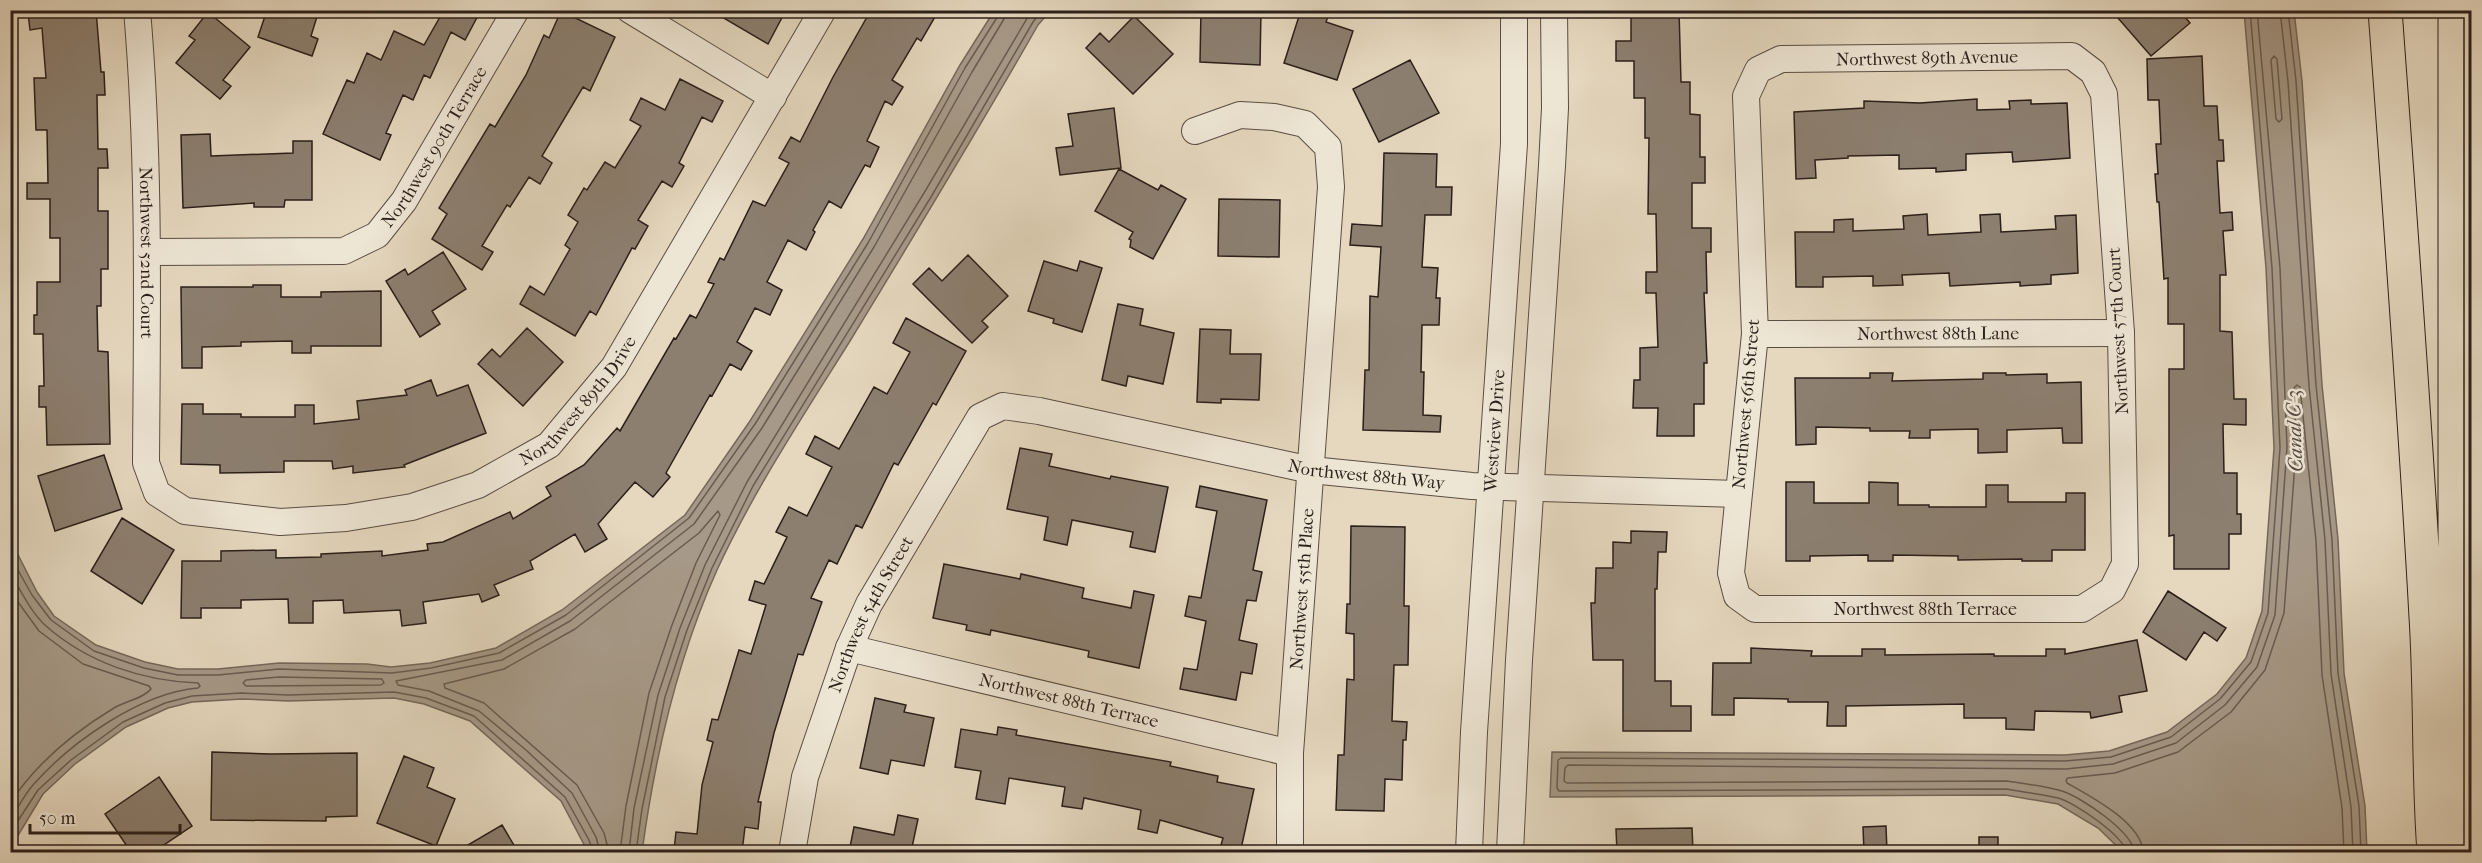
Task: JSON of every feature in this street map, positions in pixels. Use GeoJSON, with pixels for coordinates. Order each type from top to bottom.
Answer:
{"type":"FeatureCollection","features":[{"type":"Feature","properties":{"kind":"highway"},"geometry":{"type":"LineString","coordinates":[[2385,10],[2416,424],[2428,653],[2430,795],[2434,852]]}},
{"type":"Feature","properties":{"kind":"highway"},"geometry":{"type":"LineString","coordinates":[[2455,10],[2455,852]]}},
{"type":"Feature","properties":{"kind":"street","name":"Northwest 52nd Court"},"geometry":{"type":"LineString","coordinates":[[137,10],[141,62],[147,252],[146,463],[157,493]]}},
{"type":"Feature","properties":{"kind":"street","name":"Northwest 90th Terrace"},"geometry":{"type":"LineString","coordinates":[[147,252],[344,251],[377,235],[404,201],[516,10]]}},
{"type":"Feature","properties":{"kind":"street"},"geometry":{"type":"LineString","coordinates":[[630,10],[773,97]]}},
{"type":"Feature","properties":{"kind":"street","name":"Northwest 89th Drive"},"geometry":{"type":"LineString","coordinates":[[157,493],[185,511],[280,522],[346,518],[412,507],[478,485],[549,445],[614,367],[823,10]]}},
{"type":"Feature","properties":{"kind":"street","name":"Westview Drive"},"geometry":{"type":"LineString","coordinates":[[1469,852],[1474,732],[1514,134],[1514,10]]}},
{"type":"Feature","properties":{"kind":"street"},"geometry":{"type":"LineString","coordinates":[[1510,852],[1519,660],[1555,120],[1554,10]]}},
{"type":"Feature","properties":{"kind":"street","name":"Northwest 89th Avenue"},"geometry":{"type":"LineString","coordinates":[[1758,70],[1781,59],[2072,56],[2093,72]]}},
{"type":"Feature","properties":{"kind":"street","name":"Northwest 56th Street"},"geometry":{"type":"LineString","coordinates":[[1737,596],[1731,573],[1755,334],[1746,96],[1758,70]]}},
{"type":"Feature","properties":{"kind":"street","name":"Northwest 57th Court"},"geometry":{"type":"LineString","coordinates":[[2093,72],[2104,94],[2121,333],[2125,564],[2112,590]]}},
{"type":"Feature","properties":{"kind":"street","name":"Northwest 55th Place"},"geometry":{"type":"LineString","coordinates":[[1195,131],[1240,115],[1274,117],[1305,124],[1328,147],[1331,188],[1290,753],[1290,852]]}},
{"type":"Feature","properties":{"kind":"street","name":"Northwest 88th Lane"},"geometry":{"type":"LineString","coordinates":[[1755,334],[2121,333]]}},
{"type":"Feature","properties":{"kind":"street","name":"Northwest 88th Way"},"geometry":{"type":"LineString","coordinates":[[1003,406],[1039,411],[1311,470],[1492,486],[1738,494]]}},
{"type":"Feature","properties":{"kind":"street","name":"Northwest 54th Street"},"geometry":{"type":"LineString","coordinates":[[792,852],[805,777],[849,648],[868,604],[980,417],[1003,406]]}},
{"type":"Feature","properties":{"kind":"street","name":"Northwest 88th Terrace"},"geometry":{"type":"LineString","coordinates":[[1737,596],[1755,609],[2082,609],[2112,590]]}},
{"type":"Feature","properties":{"kind":"street","name":"Northwest 88th Terrace"},"geometry":{"type":"LineString","coordinates":[[849,648],[1290,753]]}},
{"type":"Feature","properties":{"kind":"water"},"geometry":{"type":"Polygon","coordinates":[[[994,11],[1050,11],[1038,25],[922,223],[780,454],[731,540],[690,638],[669,708],[642,852],[588,852],[561,801],[470,721],[424,704],[394,698],[288,701],[242,699],[192,702],[168,708],[126,727],[75,764],[43,794],[11,847],[11,541],[37,592],[54,616],[96,645],[145,662],[178,669],[218,669],[279,663],[367,664],[391,667],[430,663],[496,648],[562,610],[685,515],[750,421],[863,239],[960,65],[994,11]]]}},
{"type":"Feature","properties":{"kind":"water","name":"Canal C-3"},"geometry":{"type":"Polygon","coordinates":[[[2244,11],[2294,11],[2302,81],[2322,385],[2338,539],[2344,673],[2365,806],[2367,852],[2123,852],[2098,828],[2058,804],[2005,795],[1550,797],[1552,752],[2065,755],[2109,751],[2167,732],[2217,694],[2246,658],[2262,611],[2274,448],[2266,268],[2244,11]]]}},
{"type":"Feature","properties":{"kind":"building"},"geometry":{"type":"Polygon","coordinates":[[[35,10],[96,10],[105,95],[97,95],[98,149],[107,149],[108,168],[98,168],[98,211],[108,211],[108,269],[101,269],[101,306],[97,306],[98,351],[108,352],[110,444],[47,445],[46,407],[39,407],[39,386],[44,386],[43,334],[34,334],[34,315],[37,315],[37,282],[60,282],[60,238],[50,238],[50,199],[27,199],[27,183],[48,183],[47,130],[36,130],[34,78],[46,78],[42,28],[30,30],[28,13],[35,10]]]}},
{"type":"Feature","properties":{"kind":"building"},"geometry":{"type":"Polygon","coordinates":[[[267,10],[319,10],[311,36],[318,39],[312,56],[258,37],[267,10]]]}},
{"type":"Feature","properties":{"kind":"building"},"geometry":{"type":"Polygon","coordinates":[[[444,10],[481,10],[465,40],[451,32],[430,78],[424,75],[413,100],[403,95],[386,133],[391,135],[380,160],[323,134],[347,80],[354,83],[367,53],[381,60],[394,31],[424,45],[444,10]]]}},
{"type":"Feature","properties":{"kind":"building"},"geometry":{"type":"Polygon","coordinates":[[[710,10],[786,10],[768,44],[710,10]]]}},
{"type":"Feature","properties":{"kind":"building"},"geometry":{"type":"Polygon","coordinates":[[[871,10],[939,10],[921,41],[917,38],[892,80],[903,87],[892,105],[885,101],[867,141],[879,147],[870,167],[865,165],[841,208],[829,201],[813,230],[815,232],[806,250],[788,240],[767,282],[782,290],[770,315],[755,308],[737,342],[752,351],[741,370],[730,364],[666,473],[670,477],[653,497],[635,482],[598,524],[607,539],[585,552],[575,534],[530,561],[533,569],[494,585],[499,595],[482,602],[479,594],[423,602],[426,623],[402,626],[400,610],[344,613],[343,600],[313,601],[313,623],[289,623],[288,599],[241,600],[241,608],[201,608],[201,618],[181,618],[182,561],[221,561],[221,551],[276,550],[276,558],[321,557],[321,554],[382,551],[382,556],[428,550],[427,544],[443,542],[510,512],[513,519],[551,496],[546,487],[584,465],[617,428],[620,431],[674,338],[676,339],[690,315],[696,318],[714,284],[708,282],[720,258],[724,260],[753,201],[765,206],[789,163],[779,158],[791,137],[800,142],[871,10]]]}},
{"type":"Feature","properties":{"kind":"building"},"geometry":{"type":"Polygon","coordinates":[[[1201,10],[1261,10],[1260,65],[1200,62],[1201,10]]]}},
{"type":"Feature","properties":{"kind":"building"},"geometry":{"type":"Polygon","coordinates":[[[1301,10],[1330,10],[1326,22],[1353,31],[1337,80],[1284,63],[1301,10]]]}},
{"type":"Feature","properties":{"kind":"building"},"geometry":{"type":"Polygon","coordinates":[[[1631,10],[1679,10],[1681,82],[1690,82],[1690,114],[1700,115],[1700,157],[1705,157],[1705,183],[1692,183],[1692,228],[1711,228],[1711,252],[1706,252],[1707,293],[1704,293],[1707,363],[1704,363],[1704,404],[1694,404],[1694,436],[1657,436],[1658,408],[1633,408],[1634,380],[1640,380],[1640,348],[1658,347],[1656,293],[1646,293],[1646,272],[1657,272],[1656,214],[1648,214],[1649,138],[1645,138],[1645,98],[1634,98],[1634,61],[1616,61],[1616,41],[1631,41],[1631,10]]]}},
{"type":"Feature","properties":{"kind":"building"},"geometry":{"type":"Polygon","coordinates":[[[2111,10],[2179,10],[2190,23],[2151,56],[2111,10]]]}},
{"type":"Feature","properties":{"kind":"building"},"geometry":{"type":"Polygon","coordinates":[[[561,11],[615,37],[590,91],[583,87],[542,156],[552,163],[540,184],[529,177],[510,207],[507,205],[482,246],[493,252],[482,270],[432,239],[447,214],[439,208],[490,124],[495,127],[526,75],[544,35],[549,38],[561,11]]]}},
{"type":"Feature","properties":{"kind":"building"},"geometry":{"type":"Polygon","coordinates":[[[208,12],[250,47],[223,80],[231,86],[220,99],[176,63],[195,40],[189,36],[208,12]]]}},
{"type":"Feature","properties":{"kind":"building"},"geometry":{"type":"Polygon","coordinates":[[[1134,16],[1173,54],[1133,94],[1086,48],[1100,33],[1109,42],[1134,16]]]}},
{"type":"Feature","properties":{"kind":"building"},"geometry":{"type":"Polygon","coordinates":[[[2202,56],[2204,106],[2217,106],[2219,140],[2223,140],[2224,161],[2217,161],[2220,213],[2232,212],[2233,230],[2223,231],[2226,275],[2220,275],[2220,331],[2232,332],[2234,399],[2246,399],[2246,425],[2223,424],[2224,473],[2237,473],[2237,514],[2241,514],[2241,534],[2229,534],[2229,569],[2174,569],[2174,535],[2169,536],[2169,369],[2184,369],[2184,324],[2168,324],[2168,278],[2164,279],[2155,174],[2158,174],[2156,144],[2161,144],[2159,100],[2148,100],[2147,59],[2202,56]]]}},
{"type":"Feature","properties":{"kind":"building"},"geometry":{"type":"Polygon","coordinates":[[[1410,60],[1439,113],[1379,142],[1353,89],[1410,60]]]}},
{"type":"Feature","properties":{"kind":"building"},"geometry":{"type":"Polygon","coordinates":[[[680,79],[723,101],[712,122],[702,117],[679,163],[684,166],[672,187],[662,181],[638,220],[648,226],[635,249],[632,248],[596,315],[590,311],[575,336],[520,304],[530,286],[544,295],[570,249],[565,245],[578,222],[568,215],[584,188],[587,190],[605,162],[615,168],[641,126],[630,120],[641,98],[665,110],[680,79]]]}},
{"type":"Feature","properties":{"kind":"building"},"geometry":{"type":"Polygon","coordinates":[[[1977,99],[1977,110],[2010,109],[2009,101],[2031,100],[2031,104],[2067,103],[2070,158],[2013,162],[2012,152],[1966,154],[1966,170],[1936,172],[1936,168],[1899,169],[1899,155],[1848,156],[1848,158],[1815,160],[1816,178],[1796,179],[1794,112],[1864,108],[1864,101],[1920,103],[1977,99]]]}},
{"type":"Feature","properties":{"kind":"building"},"geometry":{"type":"Polygon","coordinates":[[[1114,108],[1121,168],[1060,175],[1056,148],[1073,146],[1068,114],[1114,108]]]}},
{"type":"Feature","properties":{"kind":"building"},"geometry":{"type":"Polygon","coordinates":[[[210,134],[211,156],[293,153],[293,141],[312,141],[312,200],[285,200],[284,207],[254,207],[254,203],[183,208],[181,135],[210,134]]]}},
{"type":"Feature","properties":{"kind":"building"},"geometry":{"type":"Polygon","coordinates":[[[1384,153],[1437,154],[1436,187],[1452,187],[1451,215],[1425,215],[1422,267],[1438,268],[1436,298],[1440,298],[1439,325],[1422,325],[1421,372],[1424,372],[1423,415],[1441,416],[1440,432],[1363,430],[1365,370],[1369,370],[1370,296],[1378,297],[1381,247],[1350,245],[1352,224],[1382,226],[1384,153]]]}},
{"type":"Feature","properties":{"kind":"building"},"geometry":{"type":"Polygon","coordinates":[[[1119,169],[1158,190],[1161,185],[1186,199],[1153,259],[1130,247],[1131,240],[1129,239],[1133,232],[1095,211],[1119,169]]]}},
{"type":"Feature","properties":{"kind":"building"},"geometry":{"type":"Polygon","coordinates":[[[1219,199],[1280,200],[1279,257],[1218,256],[1219,199]]]}},
{"type":"Feature","properties":{"kind":"building"},"geometry":{"type":"Polygon","coordinates":[[[1927,214],[1928,235],[1981,232],[1980,215],[2000,214],[2001,232],[2056,229],[2055,216],[2076,215],[2078,273],[2051,275],[2051,284],[2020,286],[2020,282],[1950,286],[1949,273],[1902,275],[1903,285],[1873,286],[1873,276],[1823,277],[1823,287],[1796,287],[1795,232],[1834,232],[1834,220],[1853,219],[1853,231],[1904,229],[1903,216],[1927,214]]]}},
{"type":"Feature","properties":{"kind":"building"},"geometry":{"type":"Polygon","coordinates":[[[443,252],[466,289],[432,311],[440,324],[420,337],[386,281],[405,269],[408,275],[443,252]]]}},
{"type":"Feature","properties":{"kind":"building"},"geometry":{"type":"Polygon","coordinates":[[[968,255],[1008,296],[982,321],[988,327],[972,343],[913,284],[929,268],[942,281],[968,255]]]}},
{"type":"Feature","properties":{"kind":"building"},"geometry":{"type":"Polygon","coordinates":[[[1044,261],[1077,271],[1080,261],[1102,268],[1082,332],[1053,323],[1054,319],[1028,311],[1044,261]]]}},
{"type":"Feature","properties":{"kind":"building"},"geometry":{"type":"Polygon","coordinates":[[[253,285],[281,285],[281,297],[321,297],[321,292],[381,291],[381,346],[311,346],[311,353],[292,353],[292,341],[241,342],[241,346],[202,347],[202,368],[182,368],[181,287],[253,287],[253,285]]]}},
{"type":"Feature","properties":{"kind":"building"},"geometry":{"type":"Polygon","coordinates":[[[1118,304],[1143,309],[1140,325],[1174,333],[1163,384],[1128,376],[1126,386],[1102,380],[1118,304]]]}},
{"type":"Feature","properties":{"kind":"building"},"geometry":{"type":"Polygon","coordinates":[[[906,318],[966,351],[936,405],[933,403],[898,465],[894,463],[862,528],[856,525],[837,564],[829,560],[811,598],[822,602],[803,655],[798,654],[774,733],[758,802],[761,802],[758,829],[745,827],[742,852],[674,850],[676,832],[697,834],[702,785],[713,742],[707,740],[712,719],[718,720],[739,650],[751,654],[766,605],[749,600],[755,581],[764,584],[787,537],[776,532],[789,507],[807,516],[832,467],[806,454],[815,436],[839,449],[874,387],[887,394],[910,352],[893,343],[906,318]]]}},
{"type":"Feature","properties":{"kind":"building"},"geometry":{"type":"Polygon","coordinates":[[[527,328],[563,362],[523,406],[478,364],[492,349],[500,357],[527,328]]]}},
{"type":"Feature","properties":{"kind":"building"},"geometry":{"type":"Polygon","coordinates":[[[1200,329],[1231,330],[1230,354],[1261,354],[1259,400],[1221,399],[1221,403],[1197,402],[1200,329]]]}},
{"type":"Feature","properties":{"kind":"building"},"geometry":{"type":"Polygon","coordinates":[[[1870,373],[1893,373],[1892,381],[1983,379],[1983,373],[2006,373],[2006,375],[2047,374],[2047,383],[2081,382],[2082,443],[2063,443],[2062,428],[2007,430],[2007,452],[1978,453],[1978,429],[1930,430],[1930,438],[1909,438],[1910,431],[1816,427],[1816,444],[1796,445],[1795,378],[1870,378],[1870,373]]]}},
{"type":"Feature","properties":{"kind":"building"},"geometry":{"type":"Polygon","coordinates":[[[431,380],[437,396],[468,385],[486,433],[404,465],[405,467],[353,473],[353,466],[333,469],[332,461],[284,461],[284,472],[220,473],[220,465],[181,464],[182,404],[203,404],[203,414],[241,414],[241,417],[295,417],[295,405],[314,405],[314,424],[359,419],[357,401],[407,395],[405,390],[431,380]]]}},
{"type":"Feature","properties":{"kind":"building"},"geometry":{"type":"Polygon","coordinates":[[[1020,448],[1052,454],[1049,466],[1110,479],[1111,476],[1168,487],[1155,552],[1130,547],[1133,532],[1072,520],[1067,545],[1044,540],[1048,517],[1007,509],[1020,448]]]}},
{"type":"Feature","properties":{"kind":"building"},"geometry":{"type":"Polygon","coordinates":[[[104,455],[122,509],[55,531],[38,476],[104,455]]]}},
{"type":"Feature","properties":{"kind":"building"},"geometry":{"type":"Polygon","coordinates":[[[1786,482],[1814,482],[1814,503],[1869,503],[1869,482],[1898,483],[1898,505],[1929,505],[1929,507],[1986,507],[1986,485],[2008,485],[2008,502],[2066,502],[2066,493],[2085,493],[2085,550],[2052,550],[2052,561],[1958,560],[1958,556],[1893,555],[1893,561],[1868,561],[1868,555],[1810,556],[1810,561],[1786,561],[1786,482]]]}},
{"type":"Feature","properties":{"kind":"building"},"geometry":{"type":"Polygon","coordinates":[[[1200,486],[1267,500],[1253,570],[1262,572],[1256,601],[1247,600],[1239,640],[1257,644],[1252,674],[1241,672],[1236,700],[1180,689],[1184,668],[1197,670],[1206,621],[1185,616],[1189,596],[1201,598],[1217,511],[1196,507],[1200,486]]]}},
{"type":"Feature","properties":{"kind":"building"},"geometry":{"type":"Polygon","coordinates":[[[122,518],[174,550],[142,604],[91,571],[122,518]]]}},
{"type":"Feature","properties":{"kind":"building"},"geometry":{"type":"Polygon","coordinates":[[[1351,526],[1405,527],[1404,606],[1409,606],[1408,665],[1394,665],[1392,721],[1407,722],[1406,740],[1403,740],[1402,780],[1385,779],[1384,811],[1336,810],[1338,755],[1344,755],[1347,679],[1354,680],[1354,634],[1346,633],[1347,604],[1350,604],[1351,526]]]}},
{"type":"Feature","properties":{"kind":"building"},"geometry":{"type":"Polygon","coordinates":[[[1631,531],[1667,532],[1666,552],[1658,552],[1657,589],[1655,589],[1655,681],[1671,681],[1671,706],[1691,706],[1691,731],[1623,731],[1623,660],[1593,660],[1591,603],[1595,603],[1596,568],[1613,568],[1613,542],[1631,543],[1631,531]]]}},
{"type":"Feature","properties":{"kind":"building"},"geometry":{"type":"Polygon","coordinates":[[[944,564],[1020,579],[1021,574],[1084,588],[1082,598],[1131,608],[1134,591],[1154,595],[1139,668],[1088,657],[1089,651],[991,630],[990,635],[966,630],[967,625],[933,618],[944,564]]]}},
{"type":"Feature","properties":{"kind":"building"},"geometry":{"type":"Polygon","coordinates":[[[2168,591],[2226,628],[2217,641],[2204,632],[2186,660],[2143,632],[2168,591]]]}},
{"type":"Feature","properties":{"kind":"building"},"geometry":{"type":"Polygon","coordinates":[[[2137,640],[2147,691],[2119,696],[2122,712],[2091,718],[2090,712],[2035,711],[2034,730],[2006,729],[2006,718],[1964,718],[1964,704],[1846,706],[1846,726],[1827,726],[1828,702],[1734,698],[1734,715],[1712,715],[1713,663],[1751,663],[1751,648],[1812,651],[1811,656],[1862,656],[1862,649],[1885,649],[1885,655],[2046,656],[2046,649],[2065,649],[2065,654],[2137,640]]]}},
{"type":"Feature","properties":{"kind":"building"},"geometry":{"type":"Polygon","coordinates":[[[875,698],[906,705],[904,712],[934,718],[924,766],[891,760],[888,774],[860,768],[875,698]]]}},
{"type":"Feature","properties":{"kind":"building"},"geometry":{"type":"Polygon","coordinates":[[[998,727],[1017,730],[1016,735],[1171,762],[1170,766],[1218,776],[1217,782],[1254,789],[1241,849],[1221,845],[1223,838],[1160,820],[1157,833],[1138,829],[1141,810],[1084,798],[1082,809],[1062,806],[1065,787],[1009,778],[1005,804],[976,799],[981,771],[955,767],[961,729],[997,735],[998,727]]]}},
{"type":"Feature","properties":{"kind":"building"},"geometry":{"type":"Polygon","coordinates":[[[212,752],[357,753],[357,816],[326,817],[326,821],[211,820],[212,752]]]}},
{"type":"Feature","properties":{"kind":"building"},"geometry":{"type":"Polygon","coordinates":[[[404,756],[434,768],[427,787],[455,799],[436,846],[377,823],[404,756]]]}},
{"type":"Feature","properties":{"kind":"building"},"geometry":{"type":"Polygon","coordinates":[[[159,777],[192,826],[161,847],[165,852],[131,852],[105,814],[159,777]]]}},
{"type":"Feature","properties":{"kind":"building"},"geometry":{"type":"Polygon","coordinates":[[[898,815],[918,819],[911,852],[849,852],[854,827],[894,835],[898,815]]]}},
{"type":"Feature","properties":{"kind":"building"},"geometry":{"type":"Polygon","coordinates":[[[502,825],[518,852],[456,852],[502,825]]]}},
{"type":"Feature","properties":{"kind":"building"},"geometry":{"type":"Polygon","coordinates":[[[1886,826],[1887,852],[1864,852],[1863,827],[1886,826]]]}},
{"type":"Feature","properties":{"kind":"building"},"geometry":{"type":"Polygon","coordinates":[[[1692,828],[1693,852],[1617,852],[1616,829],[1692,828]]]}},
{"type":"Feature","properties":{"kind":"building"},"geometry":{"type":"Polygon","coordinates":[[[1979,837],[1998,837],[1998,852],[1979,852],[1979,837]]]}}]}
